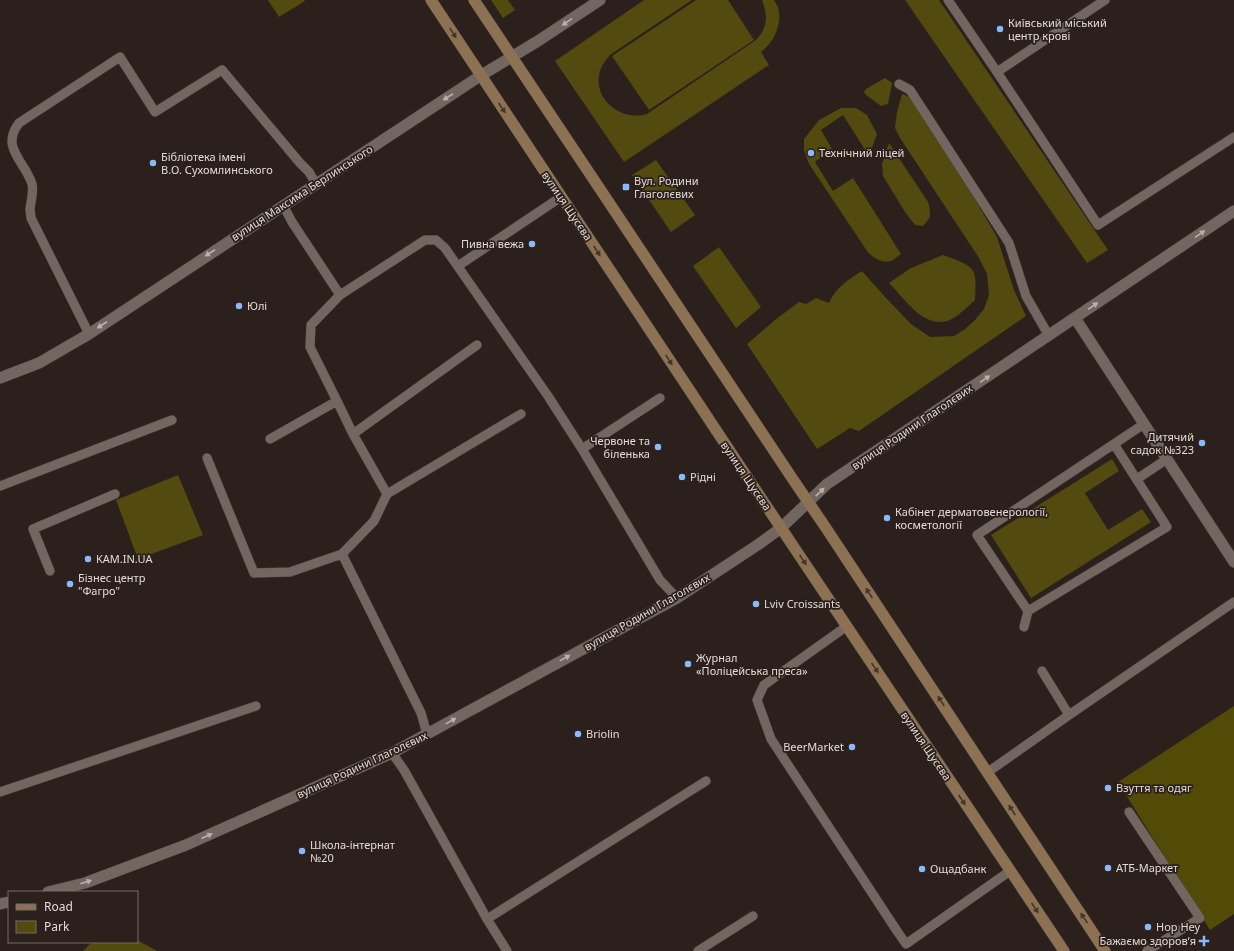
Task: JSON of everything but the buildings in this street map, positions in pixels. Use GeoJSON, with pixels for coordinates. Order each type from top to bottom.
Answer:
{"type":"FeatureCollection","features":[{"type":"Feature","properties":{"kind":"main road","name":"вулиця Щусєва"},"geometry":{"type":"LineString","coordinates":[[431,0],[846,626],[1064,951]]}},
{"type":"Feature","properties":{"kind":"main road"},"geometry":{"type":"LineString","coordinates":[[474,0],[988,772],[1105,951]]}},
{"type":"Feature","properties":{"kind":"street","name":"вулиця Максима Берлинського"},"geometry":{"type":"LineString","coordinates":[[0,378],[39,363],[89,334],[480,76],[538,41],[600,0]]}},
{"type":"Feature","properties":{"kind":"street","name":"вулиця Родини Глаголєвих"},"geometry":{"type":"LineString","coordinates":[[52,891],[85,883],[186,845],[392,753],[677,598],[781,528],[827,484],[1234,211]]}},
{"type":"Feature","properties":{"kind":"street"},"geometry":{"type":"LineString","coordinates":[[1075,318],[1234,562]]}},
{"type":"Feature","properties":{"kind":"lane"},"geometry":{"type":"LineString","coordinates":[[948,0],[1098,225],[1234,136]]}},
{"type":"Feature","properties":{"kind":"lane"},"geometry":{"type":"LineString","coordinates":[[997,72],[1105,0]]}},
{"type":"Feature","properties":{"kind":"lane"},"geometry":{"type":"LineString","coordinates":[[89,334],[31,218],[30,209],[33,193],[32,183],[10,148],[10,133],[19,123],[120,57],[156,112],[222,70],[309,172],[316,184]]}},
{"type":"Feature","properties":{"kind":"lane"},"geometry":{"type":"LineString","coordinates":[[900,84],[910,90],[1009,243],[1026,296],[1049,336]]}},
{"type":"Feature","properties":{"kind":"lane"},"geometry":{"type":"LineString","coordinates":[[458,266],[561,197]]}},
{"type":"Feature","properties":{"kind":"lane"},"geometry":{"type":"LineString","coordinates":[[283,205],[292,222],[340,295]]}},
{"type":"Feature","properties":{"kind":"lane"},"geometry":{"type":"LineString","coordinates":[[387,494],[353,434],[310,347],[311,325],[340,295],[425,240],[436,240],[445,248],[458,266],[548,396],[582,449],[660,580],[677,598]]}},
{"type":"Feature","properties":{"kind":"lane"},"geometry":{"type":"LineString","coordinates":[[353,434],[477,345]]}},
{"type":"Feature","properties":{"kind":"lane"},"geometry":{"type":"LineString","coordinates":[[582,449],[660,398]]}},
{"type":"Feature","properties":{"kind":"lane"},"geometry":{"type":"LineString","coordinates":[[270,439],[337,401]]}},
{"type":"Feature","properties":{"kind":"lane"},"geometry":{"type":"LineString","coordinates":[[207,458],[254,573],[290,572],[342,554],[374,521],[387,494],[521,414]]}},
{"type":"Feature","properties":{"kind":"lane"},"geometry":{"type":"LineString","coordinates":[[0,486],[172,420]]}},
{"type":"Feature","properties":{"kind":"lane"},"geometry":{"type":"LineString","coordinates":[[1028,611],[977,535],[1144,424]]}},
{"type":"Feature","properties":{"kind":"lane"},"geometry":{"type":"LineString","coordinates":[[1024,627],[1028,611],[1167,527],[1114,444]]}},
{"type":"Feature","properties":{"kind":"lane"},"geometry":{"type":"LineString","coordinates":[[1137,479],[1167,459]]}},
{"type":"Feature","properties":{"kind":"lane"},"geometry":{"type":"LineString","coordinates":[[50,571],[32,529],[115,494]]}},
{"type":"Feature","properties":{"kind":"lane"},"geometry":{"type":"LineString","coordinates":[[342,554],[421,713],[427,734]]}},
{"type":"Feature","properties":{"kind":"lane"},"geometry":{"type":"LineString","coordinates":[[988,772],[1234,602]]}},
{"type":"Feature","properties":{"kind":"lane"},"geometry":{"type":"LineString","coordinates":[[846,626],[764,685],[757,700],[771,738],[897,931],[906,944],[1010,871]]}},
{"type":"Feature","properties":{"kind":"lane"},"geometry":{"type":"LineString","coordinates":[[1042,671],[1069,715]]}},
{"type":"Feature","properties":{"kind":"lane"},"geometry":{"type":"LineString","coordinates":[[0,792],[256,706]]}},
{"type":"Feature","properties":{"kind":"lane"},"geometry":{"type":"LineString","coordinates":[[392,753],[404,770],[487,919],[507,951]]}},
{"type":"Feature","properties":{"kind":"lane"},"geometry":{"type":"LineString","coordinates":[[487,919],[706,781]]}},
{"type":"Feature","properties":{"kind":"lane"},"geometry":{"type":"LineString","coordinates":[[1129,812],[1200,918],[1147,951]]}},
{"type":"Feature","properties":{"kind":"lane"},"geometry":{"type":"LineString","coordinates":[[698,951],[753,916]]}},
{"type":"Feature","properties":{"kind":"green space"},"geometry":{"type":"Polygon","coordinates":[[[268,0],[304,0],[305,1],[279,17],[268,0]]]}},
{"type":"Feature","properties":{"kind":"green space"},"geometry":{"type":"Polygon","coordinates":[[[491,0],[508,0],[515,10],[503,18],[491,0]]]}},
{"type":"Feature","properties":{"kind":"green space"},"geometry":{"type":"Polygon","coordinates":[[[644,0],[692,0],[610,55],[601,68],[599,79],[600,89],[603,97],[609,105],[617,111],[637,116],[647,114],[756,40],[763,31],[766,21],[762,0],[774,0],[779,10],[779,23],[769,44],[761,52],[769,65],[624,162],[555,61],[644,0]]]}},
{"type":"Feature","properties":{"kind":"green space"},"geometry":{"type":"Polygon","coordinates":[[[696,0],[728,0],[754,40],[649,110],[612,56],[696,0]]]}},
{"type":"Feature","properties":{"kind":"green space"},"geometry":{"type":"Polygon","coordinates":[[[905,0],[939,0],[1108,250],[1087,263],[905,0]]]}},
{"type":"Feature","properties":{"kind":"green space"},"geometry":{"type":"Polygon","coordinates":[[[885,78],[892,83],[888,104],[881,106],[864,92],[866,89],[885,78]]]}},
{"type":"Feature","properties":{"kind":"green space"},"geometry":{"type":"Polygon","coordinates":[[[902,94],[910,97],[966,184],[997,237],[1014,290],[1026,316],[859,431],[850,428],[817,449],[747,344],[799,302],[806,304],[816,298],[829,303],[839,288],[862,271],[911,324],[930,337],[954,336],[965,329],[984,309],[989,295],[987,274],[979,258],[900,138],[895,128],[897,112],[902,94]]]}},
{"type":"Feature","properties":{"kind":"green space"},"geometry":{"type":"Polygon","coordinates":[[[841,108],[856,108],[867,115],[877,134],[869,156],[843,115],[821,130],[832,149],[815,162],[833,191],[853,178],[901,254],[890,261],[886,262],[879,260],[867,251],[809,164],[804,150],[804,139],[819,120],[841,108]]]}},
{"type":"Feature","properties":{"kind":"green space"},"geometry":{"type":"Polygon","coordinates":[[[889,143],[928,202],[930,215],[923,226],[915,225],[905,212],[883,176],[882,164],[889,143]]]}},
{"type":"Feature","properties":{"kind":"green space"},"geometry":{"type":"Polygon","coordinates":[[[656,160],[695,215],[671,232],[632,175],[656,160]]]}},
{"type":"Feature","properties":{"kind":"green space"},"geometry":{"type":"Polygon","coordinates":[[[719,247],[761,307],[736,328],[693,266],[719,247]]]}},
{"type":"Feature","properties":{"kind":"green space"},"geometry":{"type":"Polygon","coordinates":[[[943,255],[964,263],[971,268],[975,281],[975,300],[954,317],[947,321],[938,322],[922,316],[889,283],[911,268],[943,255]]]}},
{"type":"Feature","properties":{"kind":"green space"},"geometry":{"type":"Polygon","coordinates":[[[1112,459],[1119,471],[1085,493],[1108,530],[1142,509],[1151,522],[1031,598],[991,535],[1112,459]]]}},
{"type":"Feature","properties":{"kind":"green space"},"geometry":{"type":"Polygon","coordinates":[[[178,475],[203,535],[138,559],[116,500],[178,475]]]}},
{"type":"Feature","properties":{"kind":"green space"},"geometry":{"type":"Polygon","coordinates":[[[138,941],[157,951],[83,951],[90,944],[138,943],[138,941]]]}},
{"type":"Feature","properties":{"kind":"shaded area"},"geometry":{"type":"Polygon","coordinates":[[[1234,706],[1234,914],[1210,930],[1118,782],[1234,706]]]}},
{"type":"Feature","properties":{"kind":"place","name":"Київський міський центр крові"},"geometry":{"type":"Point","coordinates":[1000,29]}},
{"type":"Feature","properties":{"kind":"place","name":"Технічний ліцей"},"geometry":{"type":"Point","coordinates":[811,153]}},
{"type":"Feature","properties":{"kind":"place","name":"Бібліотека імені В.О. Сухомлинського"},"geometry":{"type":"Point","coordinates":[153,163]}},
{"type":"Feature","properties":{"kind":"place","name":"Вул. Родини Глаголєвих"},"geometry":{"type":"Point","coordinates":[626,187]}},
{"type":"Feature","properties":{"kind":"place","name":"Пивна вежа"},"geometry":{"type":"Point","coordinates":[532,244]}},
{"type":"Feature","properties":{"kind":"place","name":"Юлі"},"geometry":{"type":"Point","coordinates":[239,306]}},
{"type":"Feature","properties":{"kind":"place","name":"Дитячий садок №323"},"geometry":{"type":"Point","coordinates":[1202,443]}},
{"type":"Feature","properties":{"kind":"place","name":"Червоне та біленька"},"geometry":{"type":"Point","coordinates":[658,447]}},
{"type":"Feature","properties":{"kind":"place","name":"Рідні"},"geometry":{"type":"Point","coordinates":[682,477]}},
{"type":"Feature","properties":{"kind":"place","name":"Кабінет дерматовенерології, косметології"},"geometry":{"type":"Point","coordinates":[887,518]}},
{"type":"Feature","properties":{"kind":"place","name":"KAM.IN.UA"},"geometry":{"type":"Point","coordinates":[88,559]}},
{"type":"Feature","properties":{"kind":"place","name":"Бізнес центр \"Фагро\""},"geometry":{"type":"Point","coordinates":[70,584]}},
{"type":"Feature","properties":{"kind":"place","name":"Lviv Croissants"},"geometry":{"type":"Point","coordinates":[756,604]}},
{"type":"Feature","properties":{"kind":"place","name":"Журнал «Поліцейська преса»"},"geometry":{"type":"Point","coordinates":[688,664]}},
{"type":"Feature","properties":{"kind":"place","name":"Briolin"},"geometry":{"type":"Point","coordinates":[578,734]}},
{"type":"Feature","properties":{"kind":"place","name":"BeerMarket"},"geometry":{"type":"Point","coordinates":[852,747]}},
{"type":"Feature","properties":{"kind":"place","name":"Взуття та одяг"},"geometry":{"type":"Point","coordinates":[1108,788]}},
{"type":"Feature","properties":{"kind":"place","name":"Школа-інтернат №20"},"geometry":{"type":"Point","coordinates":[302,851]}},
{"type":"Feature","properties":{"kind":"place","name":"АТБ-Маркет"},"geometry":{"type":"Point","coordinates":[1108,868]}},
{"type":"Feature","properties":{"kind":"place","name":"Ощадбанк"},"geometry":{"type":"Point","coordinates":[922,869]}},
{"type":"Feature","properties":{"kind":"place","name":"Hop Hey"},"geometry":{"type":"Point","coordinates":[1148,927]}},
{"type":"Feature","properties":{"kind":"place","name":"Бажаємо здоровʼя"},"geometry":{"type":"Point","coordinates":[1204,941]}}]}
